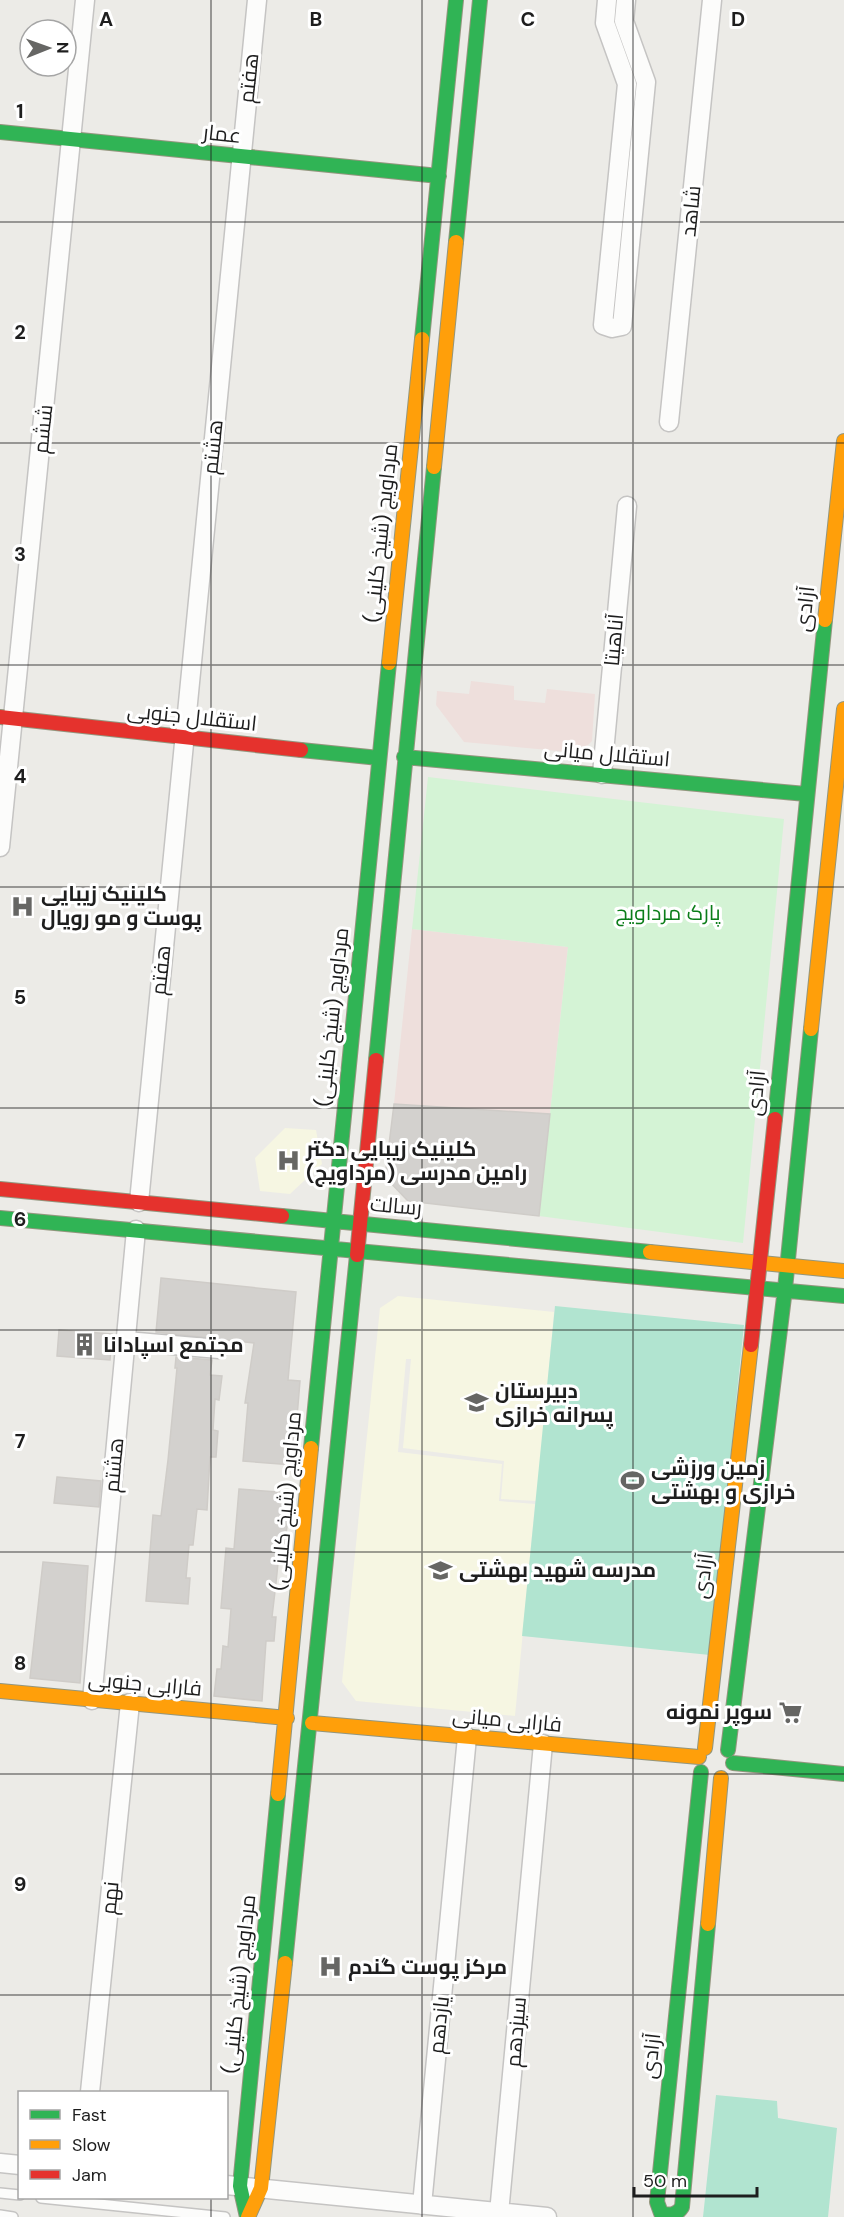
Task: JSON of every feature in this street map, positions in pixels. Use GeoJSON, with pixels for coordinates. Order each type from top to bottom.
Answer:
{"type":"FeatureCollection","features":[{"type":"Feature","properties":{"kind":"main road","name":"مرداویج (شیخ کلینی)"},"geometry":{"type":"LineString","coordinates":[[247,2217],[233,2185],[286,1718],[330,1249],[456,0]]}},
{"type":"Feature","properties":{"kind":"main road","name":"مرداویج (شیخ کلینی)"},"geometry":{"type":"LineString","coordinates":[[247,2217],[261,2188],[312,1723],[404,757],[480,0]]}},
{"type":"Feature","properties":{"kind":"main road","name":"عمار"},"geometry":{"type":"LineString","coordinates":[[0,132],[440,176]]}},
{"type":"Feature","properties":{"kind":"main road","name":"آزادی"},"geometry":{"type":"LineString","coordinates":[[702,1753],[761,1262],[806,794],[844,451]]}},
{"type":"Feature","properties":{"kind":"main road"},"geometry":{"type":"LineString","coordinates":[[844,709],[839,800],[785,1289],[730,1756],[729,1772],[721,1778],[712,1779],[702,1772],[702,1753],[719,1745],[730,1756],[844,1774]]}},
{"type":"Feature","properties":{"kind":"main road","name":"استقلال جنوبی"},"geometry":{"type":"LineString","coordinates":[[7,718],[379,758]]}},
{"type":"Feature","properties":{"kind":"main road","name":"استقلال میانی"},"geometry":{"type":"LineString","coordinates":[[404,757],[806,794]]}},
{"type":"Feature","properties":{"kind":"main road","name":"رسالت"},"geometry":{"type":"LineString","coordinates":[[0,1189],[844,1271]]}},
{"type":"Feature","properties":{"kind":"main road"},"geometry":{"type":"LineString","coordinates":[[792,1217],[800,1243],[810,1259],[822,1268]]}},
{"type":"Feature","properties":{"kind":"main road"},"geometry":{"type":"LineString","coordinates":[[0,1218],[841,1295]]}},
{"type":"Feature","properties":{"kind":"main road"},"geometry":{"type":"LineString","coordinates":[[723,1258],[741,1251],[753,1242],[765,1219]]}},
{"type":"Feature","properties":{"kind":"main road"},"geometry":{"type":"LineString","coordinates":[[718,1283],[737,1302],[753,1326]]}},
{"type":"Feature","properties":{"kind":"main road"},"geometry":{"type":"LineString","coordinates":[[781,1322],[805,1309],[841,1295]]}},
{"type":"Feature","properties":{"kind":"main road","name":"فارابی جنوبی"},"geometry":{"type":"LineString","coordinates":[[0,1691],[286,1718]]}},
{"type":"Feature","properties":{"kind":"main road","name":"فارابی میانی"},"geometry":{"type":"LineString","coordinates":[[312,1723],[543,1744],[702,1753]]}},
{"type":"Feature","properties":{"kind":"main road","name":"آزادی"},"geometry":{"type":"LineString","coordinates":[[657,2202],[702,1772]]}},
{"type":"Feature","properties":{"kind":"main road"},"geometry":{"type":"LineString","coordinates":[[657,2202],[658,2210],[668,2216],[682,2212],[721,1778]]}},
{"type":"Feature","properties":{"kind":"street","name":"ششم"},"geometry":{"type":"LineString","coordinates":[[0,847],[7,718],[73,139],[85,0]]}},
{"type":"Feature","properties":{"kind":"street","name":"هفتم"},"geometry":{"type":"LineString","coordinates":[[241,157],[257,0]]}},
{"type":"Feature","properties":{"kind":"street"},"geometry":{"type":"LineString","coordinates":[[607,0],[605,23],[627,84],[603,325],[612,328],[622,326],[646,82],[624,21],[626,0]]}},
{"type":"Feature","properties":{"kind":"street","name":"شاهد"},"geometry":{"type":"LineString","coordinates":[[669,422],[712,0]]}},
{"type":"Feature","properties":{"kind":"street","name":"هشتم"},"geometry":{"type":"LineString","coordinates":[[184,738],[241,157]]}},
{"type":"Feature","properties":{"kind":"street","name":"آناهیتا"},"geometry":{"type":"LineString","coordinates":[[602,774],[627,506]]}},
{"type":"Feature","properties":{"kind":"street","name":"هفتم"},"geometry":{"type":"LineString","coordinates":[[139,1202],[184,738]]}},
{"type":"Feature","properties":{"kind":"street","name":"هشتم"},"geometry":{"type":"LineString","coordinates":[[92,1700],[136,1230]]}},
{"type":"Feature","properties":{"kind":"street"},"geometry":{"type":"LineString","coordinates":[[126,1341],[219,1349]]}},
{"type":"Feature","properties":{"kind":"street","name":"نهم"},"geometry":{"type":"LineString","coordinates":[[90,2091],[130,1703]]}},
{"type":"Feature","properties":{"kind":"street","name":"یازدهم"},"geometry":{"type":"LineString","coordinates":[[422,2205],[467,1737]]}},
{"type":"Feature","properties":{"kind":"street","name":"سیزدهم"},"geometry":{"type":"LineString","coordinates":[[499,2213],[543,1744]]}},
{"type":"Feature","properties":{"kind":"street"},"geometry":{"type":"LineString","coordinates":[[0,2163],[18,2165]]}},
{"type":"Feature","properties":{"kind":"street"},"geometry":{"type":"LineString","coordinates":[[233,2185],[548,2217]]}},
{"type":"Feature","properties":{"kind":"lane"},"geometry":{"type":"LineString","coordinates":[[0,2193],[18,2195]]}},
{"type":"Feature","properties":{"kind":"lane"},"geometry":{"type":"LineString","coordinates":[[51,2199],[225,2217]]}},
{"type":"Feature","properties":{"kind":"lane"},"geometry":{"type":"LineString","coordinates":[[655,2217],[657,2202]]}},
{"type":"Feature","properties":{"kind":"lane"},"geometry":{"type":"LineString","coordinates":[[0,2216],[13,2217]]}},
{"type":"Feature","properties":{"kind":"shaded area"},"geometry":{"type":"Polygon","coordinates":[[[471,681],[514,686],[514,700],[545,703],[547,689],[595,694],[592,741],[580,753],[464,742],[436,705],[437,691],[469,694],[471,681]]]}},
{"type":"Feature","properties":{"kind":"shaded area"},"geometry":{"type":"Polygon","coordinates":[[[412,929],[568,947],[550,1114],[394,1104],[412,929]]]}},
{"type":"Feature","properties":{"kind":"shaded area","name":"کلینیک زیبایی دکتر رامین مدرسی (مرداویج)"},"geometry":{"type":"Polygon","coordinates":[[[285,1128],[316,1130],[322,1164],[290,1194],[260,1191],[255,1158],[285,1128]]]}},
{"type":"Feature","properties":{"kind":"shaded area","name":"مدرسه شهید بهشتی"},"geometry":{"type":"Polygon","coordinates":[[[398,1296],[554,1312],[537,1501],[501,1499],[504,1461],[403,1448],[411,1359],[406,1359],[398,1452],[502,1464],[499,1501],[535,1504],[515,1716],[356,1701],[342,1682],[380,1308],[398,1296]]]}},
{"type":"Feature","properties":{"kind":"green space","name":"پارک مرداویج"},"geometry":{"type":"Polygon","coordinates":[[[428,777],[784,819],[743,1243],[539,1216],[568,947],[412,929],[428,777]]]}},
{"type":"Feature","properties":{"kind":"green space","name":"زمین ورزشی خرازی و بهشتی"},"geometry":{"type":"Polygon","coordinates":[[[555,1306],[744,1325],[710,1655],[522,1636],[555,1306]]]}},
{"type":"Feature","properties":{"kind":"green space"},"geometry":{"type":"Polygon","coordinates":[[[716,2095],[777,2101],[778,2118],[837,2128],[828,2217],[703,2217],[716,2095]]]}},
{"type":"Feature","properties":{"kind":"building"},"geometry":{"type":"Polygon","coordinates":[[[394,1104],[550,1114],[539,1216],[408,1201],[385,1177],[394,1104]]]}},
{"type":"Feature","properties":{"kind":"building"},"geometry":{"type":"Polygon","coordinates":[[[161,1278],[296,1292],[288,1380],[300,1381],[293,1465],[243,1461],[248,1403],[245,1403],[254,1343],[156,1332],[161,1278]]]}},
{"type":"Feature","properties":{"kind":"building","name":"مجتمع اسپادانا"},"geometry":{"type":"Polygon","coordinates":[[[59,1330],[112,1334],[110,1360],[57,1356],[59,1330]]]}},
{"type":"Feature","properties":{"kind":"building"},"geometry":{"type":"Polygon","coordinates":[[[176,1357],[212,1360],[210,1375],[222,1376],[219,1400],[215,1399],[213,1430],[218,1431],[216,1457],[210,1457],[207,1510],[197,1509],[193,1545],[189,1545],[186,1578],[190,1578],[188,1604],[146,1601],[153,1515],[161,1516],[168,1460],[177,1368],[175,1368],[176,1357]]]}},
{"type":"Feature","properties":{"kind":"building"},"geometry":{"type":"Polygon","coordinates":[[[57,1477],[101,1481],[99,1507],[54,1503],[57,1477]]]}},
{"type":"Feature","properties":{"kind":"building"},"geometry":{"type":"Polygon","coordinates":[[[239,1489],[291,1493],[285,1543],[280,1543],[272,1617],[276,1617],[274,1641],[266,1641],[262,1701],[214,1696],[217,1669],[221,1669],[223,1646],[228,1647],[231,1609],[221,1608],[226,1548],[234,1549],[239,1489]]]}},
{"type":"Feature","properties":{"kind":"building"},"geometry":{"type":"Polygon","coordinates":[[[43,1562],[88,1566],[80,1683],[30,1678],[43,1562]]]}},
{"type":"Feature","properties":{"kind":"traffic: fast"},"geometry":{"type":"LineString","coordinates":[[422,339],[456,0]]}},
{"type":"Feature","properties":{"kind":"traffic: fast"},"geometry":{"type":"LineString","coordinates":[[456,242],[480,0]]}},
{"type":"Feature","properties":{"kind":"traffic: fast"},"geometry":{"type":"LineString","coordinates":[[0,132],[439,176]]}},
{"type":"Feature","properties":{"kind":"traffic: fast"},"geometry":{"type":"LineString","coordinates":[[376,1060],[434,467]]}},
{"type":"Feature","properties":{"kind":"traffic: fast"},"geometry":{"type":"LineString","coordinates":[[775,1119],[825,620]]}},
{"type":"Feature","properties":{"kind":"traffic: fast"},"geometry":{"type":"LineString","coordinates":[[311,1448],[389,663]]}},
{"type":"Feature","properties":{"kind":"traffic: fast"},"geometry":{"type":"LineString","coordinates":[[301,750],[379,758]]}},
{"type":"Feature","properties":{"kind":"traffic: fast"},"geometry":{"type":"LineString","coordinates":[[404,757],[806,794]]}},
{"type":"Feature","properties":{"kind":"traffic: fast"},"geometry":{"type":"LineString","coordinates":[[728,1750],[785,1289],[811,1029]]}},
{"type":"Feature","properties":{"kind":"traffic: fast"},"geometry":{"type":"LineString","coordinates":[[282,1216],[650,1252]]}},
{"type":"Feature","properties":{"kind":"traffic: fast"},"geometry":{"type":"LineString","coordinates":[[0,1218],[844,1296]]}},
{"type":"Feature","properties":{"kind":"traffic: fast"},"geometry":{"type":"LineString","coordinates":[[285,1963],[357,1255]]}},
{"type":"Feature","properties":{"kind":"traffic: fast"},"geometry":{"type":"LineString","coordinates":[[733,1763],[844,1774]]}},
{"type":"Feature","properties":{"kind":"traffic: fast"},"geometry":{"type":"LineString","coordinates":[[701,1772],[657,2202],[661,2213],[667,2214],[676,2213],[682,2207],[708,1924]]}},
{"type":"Feature","properties":{"kind":"traffic: fast"},"geometry":{"type":"LineString","coordinates":[[247,2217],[240,2186],[278,1794]]}},
{"type":"Feature","properties":{"kind":"traffic: slow"},"geometry":{"type":"LineString","coordinates":[[434,467],[456,242]]}},
{"type":"Feature","properties":{"kind":"traffic: slow"},"geometry":{"type":"LineString","coordinates":[[389,663],[422,339]]}},
{"type":"Feature","properties":{"kind":"traffic: slow"},"geometry":{"type":"LineString","coordinates":[[825,620],[844,441]]}},
{"type":"Feature","properties":{"kind":"traffic: slow"},"geometry":{"type":"LineString","coordinates":[[811,1029],[844,709]]}},
{"type":"Feature","properties":{"kind":"traffic: slow"},"geometry":{"type":"LineString","coordinates":[[650,1252],[844,1271]]}},
{"type":"Feature","properties":{"kind":"traffic: slow"},"geometry":{"type":"LineString","coordinates":[[705,1748],[751,1345]]}},
{"type":"Feature","properties":{"kind":"traffic: slow"},"geometry":{"type":"LineString","coordinates":[[278,1794],[311,1448]]}},
{"type":"Feature","properties":{"kind":"traffic: slow"},"geometry":{"type":"LineString","coordinates":[[0,1691],[287,1718]]}},
{"type":"Feature","properties":{"kind":"traffic: slow"},"geometry":{"type":"LineString","coordinates":[[312,1723],[699,1757]]}},
{"type":"Feature","properties":{"kind":"traffic: slow"},"geometry":{"type":"LineString","coordinates":[[708,1924],[721,1778]]}},
{"type":"Feature","properties":{"kind":"traffic: slow"},"geometry":{"type":"LineString","coordinates":[[248,2217],[261,2188],[285,1963]]}},
{"type":"Feature","properties":{"kind":"traffic: jam"},"geometry":{"type":"LineString","coordinates":[[0,717],[301,750]]}},
{"type":"Feature","properties":{"kind":"traffic: jam"},"geometry":{"type":"LineString","coordinates":[[357,1255],[376,1060]]}},
{"type":"Feature","properties":{"kind":"traffic: jam"},"geometry":{"type":"LineString","coordinates":[[751,1345],[775,1119]]}},
{"type":"Feature","properties":{"kind":"traffic: jam"},"geometry":{"type":"LineString","coordinates":[[0,1189],[282,1216]]}},
{"type":"Feature","properties":{"kind":"place","name":"کلینیک زیبایی پوست و مو رویال"},"geometry":{"type":"Point","coordinates":[23,906]}},
{"type":"Feature","properties":{"kind":"place","name":"کلینیک زیبایی دکتر رامین مدرسی (مرداویج)"},"geometry":{"type":"Point","coordinates":[288,1161]}},
{"type":"Feature","properties":{"kind":"place","name":"مجتمع اسپادانا"},"geometry":{"type":"Point","coordinates":[85,1345]}},
{"type":"Feature","properties":{"kind":"place","name":"دبیرستان پسرانه خرازی"},"geometry":{"type":"Point","coordinates":[477,1403]}},
{"type":"Feature","properties":{"kind":"place","name":"زمین ورزشی خرازی و بهشتی"},"geometry":{"type":"Point","coordinates":[633,1480]}},
{"type":"Feature","properties":{"kind":"place","name":"مدرسه شهید بهشتی"},"geometry":{"type":"Point","coordinates":[441,1570]}},
{"type":"Feature","properties":{"kind":"place","name":"سوپر نمونه"},"geometry":{"type":"Point","coordinates":[790,1712]}},
{"type":"Feature","properties":{"kind":"place","name":"مرکز پوست گندم"},"geometry":{"type":"Point","coordinates":[330,1967]}}]}
